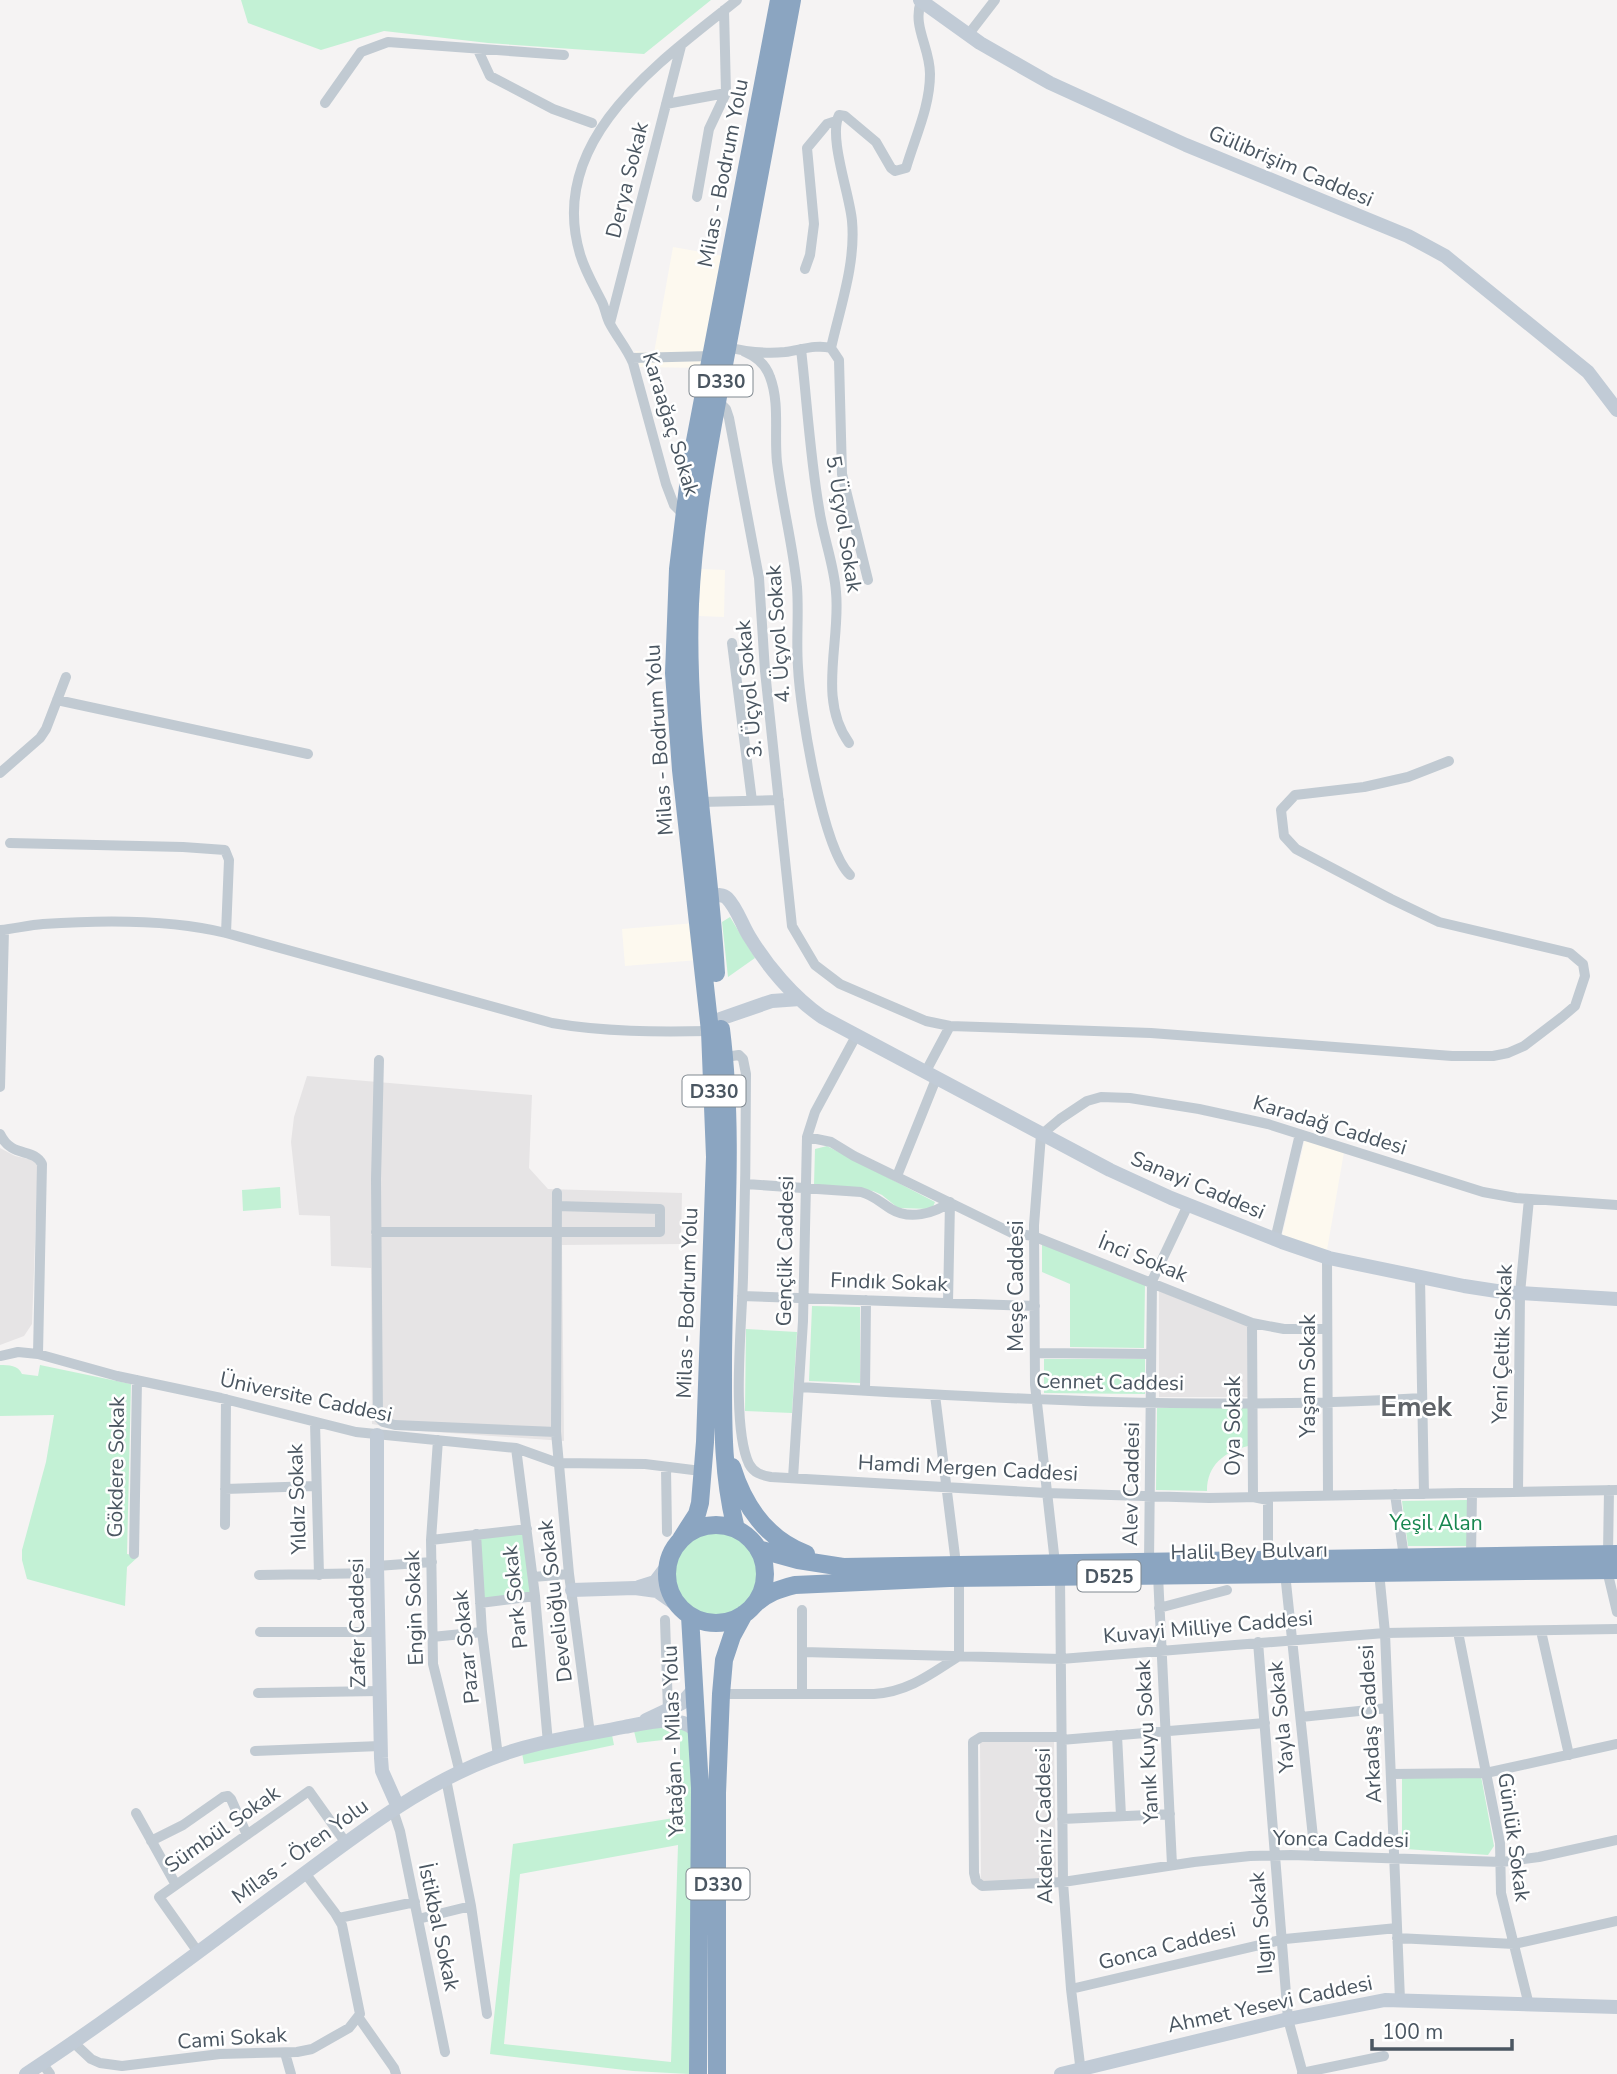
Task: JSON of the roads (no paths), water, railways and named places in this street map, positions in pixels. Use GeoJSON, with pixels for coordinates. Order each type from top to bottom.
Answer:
{"type":"FeatureCollection","features":[{"type":"Feature","properties":{"kind":"highway","name":"Milas - Bodrum Yolu"},"geometry":{"type":"LineString","coordinates":[[724,1439],[723,1341],[728,1155],[725,1057],[715,1025],[675,708],[675,604],[683,514],[779,0]]}},
{"type":"Feature","properties":{"kind":"highway","name":"Milas - Bodrum Yolu"},"geometry":{"type":"LineString","coordinates":[[674,1535],[697,1514],[700,1503],[705,1442],[715,1157],[712,896],[690,685],[690,603],[697,522],[792,0]]}},
{"type":"Feature","properties":{"kind":"highway"},"geometry":{"type":"LineString","coordinates":[[724,1439],[726,1478],[736,1529]]}},
{"type":"Feature","properties":{"kind":"highway"},"geometry":{"type":"LineString","coordinates":[[724,1439],[741,1494],[762,1524],[792,1548],[841,1575]]}},
{"type":"Feature","properties":{"kind":"highway"},"geometry":{"type":"LineString","coordinates":[[721,1694],[724,1660],[732,1636],[750,1609],[762,1591],[764,1562],[749,1537],[736,1529],[707,1525],[674,1535],[673,1551],[668,1565],[668,1583],[684,1610],[703,1622],[717,1623],[731,1621],[750,1609]]}},
{"type":"Feature","properties":{"kind":"highway","name":"D525"},"geometry":{"type":"LineString","coordinates":[[758,1549],[841,1575]]}},
{"type":"Feature","properties":{"kind":"highway","name":"Halil Bey Bulvarı"},"geometry":{"type":"LineString","coordinates":[[841,1575],[1153,1568],[1268,1560],[1404,1557],[1471,1556],[1612,1562]]}},
{"type":"Feature","properties":{"kind":"highway","name":"Halil Bey Bulvarı"},"geometry":{"type":"LineString","coordinates":[[1153,1568],[1285,1573],[1379,1572],[1612,1562]]}},
{"type":"Feature","properties":{"kind":"highway"},"geometry":{"type":"LineString","coordinates":[[721,1694],[735,1649],[745,1630],[761,1614],[778,1599],[841,1575]]}},
{"type":"Feature","properties":{"kind":"highway","name":"D525"},"geometry":{"type":"LineString","coordinates":[[750,1609],[776,1590],[841,1575]]}},
{"type":"Feature","properties":{"kind":"highway","name":"Yatağan - Milas Yolu"},"geometry":{"type":"LineString","coordinates":[[684,1610],[695,1688],[700,1788],[698,2074]]}},
{"type":"Feature","properties":{"kind":"highway","name":"Yatağan - Milas Yolu"},"geometry":{"type":"LineString","coordinates":[[716,2074],[717,1793],[721,1694]]}},
{"type":"Feature","properties":{"kind":"street","name":"Karaağaç Sokak"},"geometry":{"type":"LineString","coordinates":[[683,514],[674,505],[666,484],[632,358],[610,323],[585,268],[577,239],[575,211],[580,169],[591,144],[615,110],[657,65],[737,0]]}},
{"type":"Feature","properties":{"kind":"street"},"geometry":{"type":"LineString","coordinates":[[867,580],[842,474],[839,360],[831,348],[850,261],[853,231],[851,207],[838,154],[836,121],[839,115],[845,116],[876,142],[891,168],[895,171],[906,168],[923,117],[929,87],[929,57],[918,24],[921,0]]}},
{"type":"Feature","properties":{"kind":"street","name":"Gülibrişim Caddesi"},"geometry":{"type":"LineString","coordinates":[[921,0],[1003,58],[1050,83],[1186,145],[1408,236],[1445,256],[1588,372],[1617,410]]}},
{"type":"Feature","properties":{"kind":"street"},"geometry":{"type":"LineString","coordinates":[[968,35],[995,0]]}},
{"type":"Feature","properties":{"kind":"street"},"geometry":{"type":"LineString","coordinates":[[697,197],[709,129],[726,93],[724,10]]}},
{"type":"Feature","properties":{"kind":"street"},"geometry":{"type":"LineString","coordinates":[[325,103],[361,52],[388,42],[564,55]]}},
{"type":"Feature","properties":{"kind":"street","name":"Derya Sokak"},"geometry":{"type":"LineString","coordinates":[[610,323],[681,46]]}},
{"type":"Feature","properties":{"kind":"street"},"geometry":{"type":"LineString","coordinates":[[478,50],[490,76],[553,108],[592,123]]}},
{"type":"Feature","properties":{"kind":"street"},"geometry":{"type":"LineString","coordinates":[[666,104],[726,93]]}},
{"type":"Feature","properties":{"kind":"street"},"geometry":{"type":"LineString","coordinates":[[805,269],[810,255],[814,224],[807,151],[810,143],[827,124],[836,121]]}},
{"type":"Feature","properties":{"kind":"street"},"geometry":{"type":"LineString","coordinates":[[727,348],[771,353],[816,346],[831,348]]}},
{"type":"Feature","properties":{"kind":"street","name":"5. Üçyol Sokak"},"geometry":{"type":"LineString","coordinates":[[801,349],[819,507],[836,590],[837,617],[831,663],[834,698],[840,729],[849,743]]}},
{"type":"Feature","properties":{"kind":"street","name":"4. Üçyol Sokak"},"geometry":{"type":"LineString","coordinates":[[745,352],[759,359],[766,368],[773,388],[777,461],[797,591],[797,648],[803,720],[830,834],[840,862],[850,875]]}},
{"type":"Feature","properties":{"kind":"street"},"geometry":{"type":"LineString","coordinates":[[632,358],[711,356]]}},
{"type":"Feature","properties":{"kind":"street","name":"3. Üçyol Sokak"},"geometry":{"type":"LineString","coordinates":[[718,401],[726,409],[729,418],[759,578],[765,671],[792,926],[812,961],[822,971],[850,989],[911,1015],[950,1026]]}},
{"type":"Feature","properties":{"kind":"street"},"geometry":{"type":"LineString","coordinates":[[732,643],[752,801]]}},
{"type":"Feature","properties":{"kind":"street"},"geometry":{"type":"LineString","coordinates":[[0,773],[40,738],[66,677]]}},
{"type":"Feature","properties":{"kind":"street"},"geometry":{"type":"LineString","coordinates":[[57,700],[308,754]]}},
{"type":"Feature","properties":{"kind":"street"},"geometry":{"type":"LineString","coordinates":[[897,1176],[930,1076],[950,1026],[1150,1033],[1452,1056],[1493,1056],[1524,1046],[1575,1006],[1586,976],[1583,964],[1570,953],[1439,922],[1296,849],[1284,836],[1281,810],[1295,794],[1364,787],[1408,777],[1449,761]]}},
{"type":"Feature","properties":{"kind":"street"},"geometry":{"type":"LineString","coordinates":[[701,802],[779,800]]}},
{"type":"Feature","properties":{"kind":"street"},"geometry":{"type":"LineString","coordinates":[[10,843],[174,846],[225,850],[229,860],[226,933]]}},
{"type":"Feature","properties":{"kind":"street","name":"Sanayi Caddesi"},"geometry":{"type":"LineString","coordinates":[[712,896],[722,895],[729,900],[756,948],[800,999],[822,1017],[1041,1135],[1188,1205],[1275,1240],[1327,1257],[1487,1290],[1617,1299]]}},
{"type":"Feature","properties":{"kind":"street"},"geometry":{"type":"LineString","coordinates":[[0,1087],[2,930],[56,923],[194,926],[552,1023],[578,1027],[636,1032],[715,1025],[772,1001],[800,999]]}},
{"type":"Feature","properties":{"kind":"street","name":"Gençlik Caddesi"},"geometry":{"type":"LineString","coordinates":[[793,1478],[804,1298],[807,1137],[815,1112],[856,1036]]}},
{"type":"Feature","properties":{"kind":"street","name":"Hamdi Mergen Caddesi"},"geometry":{"type":"LineString","coordinates":[[725,1057],[739,1055],[745,1065],[746,1184],[740,1407],[746,1455],[758,1474],[1046,1493],[1150,1496],[1253,1497],[1613,1490]]}},
{"type":"Feature","properties":{"kind":"street"},"geometry":{"type":"LineString","coordinates":[[379,1060],[376,1232],[377,1413],[380,1420],[395,1425],[556,1432]]}},
{"type":"Feature","properties":{"kind":"street","name":"Karadağ Caddesi"},"geometry":{"type":"LineString","coordinates":[[1041,1135],[1087,1101],[1110,1097],[1212,1111],[1300,1134],[1467,1188],[1500,1196],[1617,1205]]}},
{"type":"Feature","properties":{"kind":"street"},"geometry":{"type":"LineString","coordinates":[[0,1134],[12,1150],[36,1157],[42,1164],[37,1354]]}},
{"type":"Feature","properties":{"kind":"street"},"geometry":{"type":"LineString","coordinates":[[1275,1240],[1300,1134]]}},
{"type":"Feature","properties":{"kind":"street","name":"Meşe Caddesi"},"geometry":{"type":"LineString","coordinates":[[1041,1135],[1033,1236],[1036,1401],[1058,1570]]}},
{"type":"Feature","properties":{"kind":"street","name":"İnci Sokak"},"geometry":{"type":"LineString","coordinates":[[807,1137],[840,1145],[854,1156],[1012,1233],[1033,1236],[1252,1322],[1284,1329],[1327,1329]]}},
{"type":"Feature","properties":{"kind":"street"},"geometry":{"type":"LineString","coordinates":[[746,1184],[866,1194],[904,1213],[935,1212],[950,1202]]}},
{"type":"Feature","properties":{"kind":"street","name":"Develioğlu Sokak"},"geometry":{"type":"LineString","coordinates":[[556,1193],[556,1432],[569,1574],[590,1734]]}},
{"type":"Feature","properties":{"kind":"street","name":"Yeni Çeltik Sokak"},"geometry":{"type":"LineString","coordinates":[[1518,1492],[1520,1293],[1529,1199]]}},
{"type":"Feature","properties":{"kind":"street"},"geometry":{"type":"LineString","coordinates":[[948,1303],[950,1202]]}},
{"type":"Feature","properties":{"kind":"street","name":"Alev Caddesi"},"geometry":{"type":"LineString","coordinates":[[1153,1568],[1150,1496],[1152,1282],[1188,1205]]}},
{"type":"Feature","properties":{"kind":"street"},"geometry":{"type":"LineString","coordinates":[[376,1232],[660,1232],[660,1209],[557,1206]]}},
{"type":"Feature","properties":{"kind":"street","name":"Yaşam Sokak"},"geometry":{"type":"LineString","coordinates":[[1327,1257],[1328,1495]]}},
{"type":"Feature","properties":{"kind":"street"},"geometry":{"type":"LineString","coordinates":[[1420,1277],[1424,1494]]}},
{"type":"Feature","properties":{"kind":"street","name":"Fındık Sokak"},"geometry":{"type":"LineString","coordinates":[[743,1296],[1035,1306]]}},
{"type":"Feature","properties":{"kind":"street"},"geometry":{"type":"LineString","coordinates":[[864,1391],[866,1300]]}},
{"type":"Feature","properties":{"kind":"street","name":"Oya Sokak"},"geometry":{"type":"LineString","coordinates":[[1252,1322],[1253,1497],[1268,1500],[1268,1560]]}},
{"type":"Feature","properties":{"kind":"street","name":"Üniversite Caddesi"},"geometry":{"type":"LineString","coordinates":[[0,1356],[18,1352],[37,1354],[137,1380],[377,1435],[516,1448],[558,1463],[645,1464],[693,1470]]}},
{"type":"Feature","properties":{"kind":"street"},"geometry":{"type":"LineString","coordinates":[[1035,1353],[1151,1354]]}},
{"type":"Feature","properties":{"kind":"street","name":"Gökdere Sokak"},"geometry":{"type":"LineString","coordinates":[[134,1554],[137,1380]]}},
{"type":"Feature","properties":{"kind":"street","name":"Cennet Caddesi"},"geometry":{"type":"LineString","coordinates":[[799,1387],[1036,1401],[1328,1402],[1422,1398]]}},
{"type":"Feature","properties":{"kind":"street"},"geometry":{"type":"LineString","coordinates":[[721,1694],[874,1694],[898,1691],[959,1656],[958,1571],[935,1395]]}},
{"type":"Feature","properties":{"kind":"street"},"geometry":{"type":"LineString","coordinates":[[225,1525],[226,1399]]}},
{"type":"Feature","properties":{"kind":"street","name":"Yıldız Sokak"},"geometry":{"type":"LineString","coordinates":[[314,1422],[319,1575]]}},
{"type":"Feature","properties":{"kind":"street","name":"Zafer Caddesi"},"geometry":{"type":"LineString","coordinates":[[377,1435],[380,1746],[382,1771],[396,1808]]}},
{"type":"Feature","properties":{"kind":"street","name":"Engin Sokak"},"geometry":{"type":"LineString","coordinates":[[438,1440],[431,1540],[433,1664],[453,1776],[487,2014]]}},
{"type":"Feature","properties":{"kind":"street","name":"Park Sokak"},"geometry":{"type":"LineString","coordinates":[[516,1448],[533,1577],[548,1743]]}},
{"type":"Feature","properties":{"kind":"street"},"geometry":{"type":"LineString","coordinates":[[666,1468],[674,1535]]}},
{"type":"Feature","properties":{"kind":"street"},"geometry":{"type":"LineString","coordinates":[[225,1489],[316,1486]]}},
{"type":"Feature","properties":{"kind":"street"},"geometry":{"type":"LineString","coordinates":[[1613,1490],[1612,1562],[1617,1612]]}},
{"type":"Feature","properties":{"kind":"street"},"geometry":{"type":"LineString","coordinates":[[1471,1556],[1472,1493]]}},
{"type":"Feature","properties":{"kind":"street"},"geometry":{"type":"LineString","coordinates":[[1395,1494],[1404,1557]]}},
{"type":"Feature","properties":{"kind":"street"},"geometry":{"type":"LineString","coordinates":[[431,1540],[527,1529]]}},
{"type":"Feature","properties":{"kind":"street","name":"Pazar Sokak"},"geometry":{"type":"LineString","coordinates":[[476,1534],[482,1632],[498,1756]]}},
{"type":"Feature","properties":{"kind":"street"},"geometry":{"type":"LineString","coordinates":[[259,1575],[319,1575],[432,1562]]}},
{"type":"Feature","properties":{"kind":"street"},"geometry":{"type":"LineString","coordinates":[[635,1588],[655,1582],[668,1565]]}},
{"type":"Feature","properties":{"kind":"street","name":"Yanık Kuyu Sokak"},"geometry":{"type":"LineString","coordinates":[[1153,1568],[1159,1608],[1172,1865]]}},
{"type":"Feature","properties":{"kind":"street","name":"Akdeniz Caddesi"},"geometry":{"type":"LineString","coordinates":[[1058,1570],[1063,1882],[1071,1989],[1081,2071]]}},
{"type":"Feature","properties":{"kind":"street","name":"Arkadaş Caddesi"},"geometry":{"type":"LineString","coordinates":[[1379,1572],[1385,1633],[1400,2000]]}},
{"type":"Feature","properties":{"kind":"street","name":"Yayla Sokak"},"geometry":{"type":"LineString","coordinates":[[1285,1573],[1315,1856]]}},
{"type":"Feature","properties":{"kind":"street"},"geometry":{"type":"LineString","coordinates":[[533,1577],[569,1574]]}},
{"type":"Feature","properties":{"kind":"street"},"geometry":{"type":"LineString","coordinates":[[572,1590],[635,1588],[657,1591],[684,1610]]}},
{"type":"Feature","properties":{"kind":"street","name":"Halil Bey Bulvarı"},"geometry":{"type":"LineString","coordinates":[[1159,1608],[1227,1590]]}},
{"type":"Feature","properties":{"kind":"street"},"geometry":{"type":"LineString","coordinates":[[480,1604],[535,1596]]}},
{"type":"Feature","properties":{"kind":"street"},"geometry":{"type":"LineString","coordinates":[[802,1610],[802,1693]]}},
{"type":"Feature","properties":{"kind":"street"},"geometry":{"type":"LineString","coordinates":[[665,1620],[668,1711]]}},
{"type":"Feature","properties":{"kind":"street","name":"Kuvayi Milliye Caddesi"},"geometry":{"type":"LineString","coordinates":[[803,1653],[1060,1659],[1385,1633],[1617,1629]]}},
{"type":"Feature","properties":{"kind":"street"},"geometry":{"type":"LineString","coordinates":[[1541,1630],[1569,1755]]}},
{"type":"Feature","properties":{"kind":"street"},"geometry":{"type":"LineString","coordinates":[[260,1632],[379,1632]]}},
{"type":"Feature","properties":{"kind":"street"},"geometry":{"type":"LineString","coordinates":[[432,1637],[482,1632]]}},
{"type":"Feature","properties":{"kind":"street","name":"Günlük Sokak"},"geometry":{"type":"LineString","coordinates":[[1458,1632],[1502,1862],[1501,1893],[1528,2005]]}},
{"type":"Feature","properties":{"kind":"street","name":"Ilgın Sokak"},"geometry":{"type":"LineString","coordinates":[[1258,1642],[1288,2019],[1303,2073]]}},
{"type":"Feature","properties":{"kind":"street"},"geometry":{"type":"LineString","coordinates":[[629,1726],[682,1703],[695,1688]]}},
{"type":"Feature","properties":{"kind":"street"},"geometry":{"type":"LineString","coordinates":[[258,1692],[379,1691]]}},
{"type":"Feature","properties":{"kind":"street"},"geometry":{"type":"LineString","coordinates":[[1300,1717],[1388,1708]]}},
{"type":"Feature","properties":{"kind":"street"},"geometry":{"type":"LineString","coordinates":[[629,1726],[679,1721],[693,1727],[698,1734]]}},
{"type":"Feature","properties":{"kind":"street"},"geometry":{"type":"LineString","coordinates":[[1061,1739],[1265,1723]]}},
{"type":"Feature","properties":{"kind":"street","name":"Milas - Ören Yolu"},"geometry":{"type":"LineString","coordinates":[[26,2074],[46,2069],[74,2043],[396,1808],[453,1776],[498,1756],[629,1726]]}},
{"type":"Feature","properties":{"kind":"street"},"geometry":{"type":"LineString","coordinates":[[1117,1735],[1121,1816]]}},
{"type":"Feature","properties":{"kind":"street","name":"Yonca Caddesi"},"geometry":{"type":"LineString","coordinates":[[1061,1739],[981,1737],[973,1742],[976,1881],[982,1886],[1063,1882],[1218,1859],[1275,1856],[1502,1862],[1617,1840]]}},
{"type":"Feature","properties":{"kind":"street"},"geometry":{"type":"LineString","coordinates":[[1391,1774],[1486,1773],[1617,1744]]}},
{"type":"Feature","properties":{"kind":"street"},"geometry":{"type":"LineString","coordinates":[[255,1751],[380,1746]]}},
{"type":"Feature","properties":{"kind":"street","name":"Sümbül Sokak"},"geometry":{"type":"LineString","coordinates":[[198,1952],[159,1897],[309,1791],[346,1843]]}},
{"type":"Feature","properties":{"kind":"street"},"geometry":{"type":"LineString","coordinates":[[152,1841],[183,1825],[225,1797],[231,1799],[247,1835]]}},
{"type":"Feature","properties":{"kind":"street","name":"İstikbal Sokak"},"geometry":{"type":"LineString","coordinates":[[396,1808],[445,2052]]}},
{"type":"Feature","properties":{"kind":"street"},"geometry":{"type":"LineString","coordinates":[[136,1813],[176,1885]]}},
{"type":"Feature","properties":{"kind":"street"},"geometry":{"type":"LineString","coordinates":[[1062,1819],[1170,1814]]}},
{"type":"Feature","properties":{"kind":"street"},"geometry":{"type":"LineString","coordinates":[[305,1873],[339,1918],[359,2018],[396,2074]]}},
{"type":"Feature","properties":{"kind":"street"},"geometry":{"type":"LineString","coordinates":[[339,1918],[415,1902]]}},
{"type":"Feature","properties":{"kind":"street"},"geometry":{"type":"LineString","coordinates":[[418,1919],[471,1906]]}},
{"type":"Feature","properties":{"kind":"street","name":"Gonca Caddesi"},"geometry":{"type":"LineString","coordinates":[[1071,1989],[1252,1945],[1318,1934],[1397,1933],[1514,1944],[1617,1920]]}},
{"type":"Feature","properties":{"kind":"street","name":"Ahmet Yesevi Caddesi"},"geometry":{"type":"LineString","coordinates":[[1061,2074],[1368,2002],[1400,2000],[1617,2007]]}},
{"type":"Feature","properties":{"kind":"street","name":"Cami Sokak"},"geometry":{"type":"LineString","coordinates":[[74,2043],[91,2059],[122,2066],[220,2054],[285,2053],[312,2049],[349,2028],[359,2018]]}},
{"type":"Feature","properties":{"kind":"street"},"geometry":{"type":"LineString","coordinates":[[285,2053],[292,2074]]}},
{"type":"Feature","properties":{"kind":"street"},"geometry":{"type":"LineString","coordinates":[[1303,2073],[1384,2056]]}},
{"type":"Feature","properties":{"kind":"district","name":"Emek"},"geometry":{"type":"Point","coordinates":[1416,1406]}},
{"type":"Feature","properties":{"kind":"park label","name":"Yeşil Alan"},"geometry":{"type":"Point","coordinates":[1436,1523]}}]}
